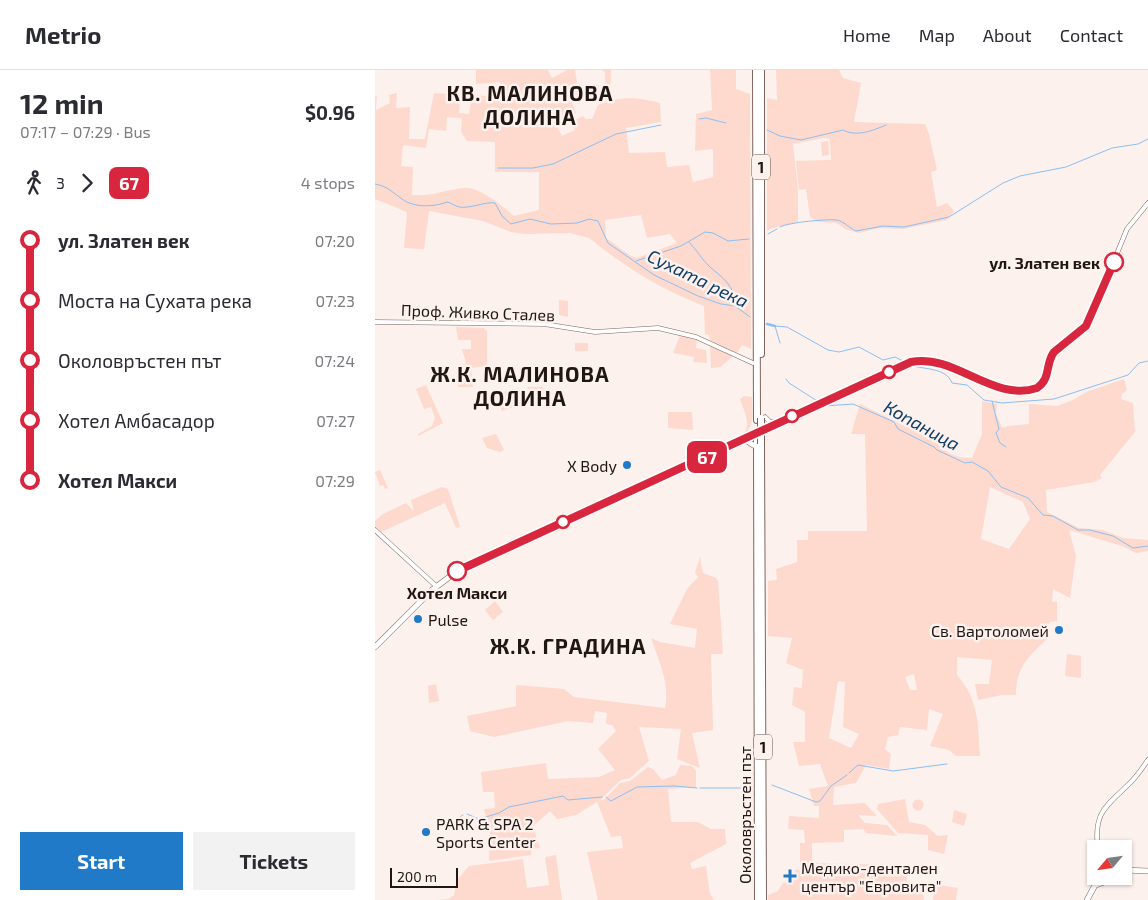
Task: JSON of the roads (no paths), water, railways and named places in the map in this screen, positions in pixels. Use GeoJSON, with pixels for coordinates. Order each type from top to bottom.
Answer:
{"type":"FeatureCollection","features":[{"type":"Feature","properties":{"kind":"highway","name":"Околовръстен път"},"geometry":{"type":"LineString","coordinates":[[756,70],[759,263]]}},
{"type":"Feature","properties":{"kind":"highway","name":"Околовръстен път"},"geometry":{"type":"LineString","coordinates":[[758,900],[757,445],[761,418],[759,263],[761,70]]}},
{"type":"Feature","properties":{"kind":"highway"},"geometry":{"type":"LineString","coordinates":[[753,285],[759,263]]}},
{"type":"Feature","properties":{"kind":"highway"},"geometry":{"type":"LineString","coordinates":[[753,297],[759,314]]}},
{"type":"Feature","properties":{"kind":"highway","name":"Околовръстен път"},"geometry":{"type":"LineString","coordinates":[[757,445],[762,533],[763,900]]}},
{"type":"Feature","properties":{"kind":"highway"},"geometry":{"type":"LineString","coordinates":[[762,533],[766,557]]}},
{"type":"Feature","properties":{"kind":"highway"},"geometry":{"type":"LineString","coordinates":[[757,556],[754,576],[757,600]]}},
{"type":"Feature","properties":{"kind":"highway"},"geometry":{"type":"LineString","coordinates":[[762,593],[766,565]]}},
{"type":"Feature","properties":{"kind":"main road"},"geometry":{"type":"LineString","coordinates":[[375,646],[435,585],[464,564],[765,429]]}},
{"type":"Feature","properties":{"kind":"main road"},"geometry":{"type":"LineString","coordinates":[[435,585],[477,561],[753,435]]}},
{"type":"Feature","properties":{"kind":"main road"},"geometry":{"type":"LineString","coordinates":[[745,440],[757,445]]}},
{"type":"Feature","properties":{"kind":"main road"},"geometry":{"type":"LineString","coordinates":[[1133,870],[1148,871]]}},
{"type":"Feature","properties":{"kind":"main road"},"geometry":{"type":"LineString","coordinates":[[1087,900],[1096,885]]}},
{"type":"Feature","properties":{"kind":"street"},"geometry":{"type":"LineString","coordinates":[[765,429],[911,362],[926,361],[940,364],[1011,390],[1034,389],[1041,386],[1046,379],[1050,357],[1088,324],[1127,229],[1148,203]]}},
{"type":"Feature","properties":{"kind":"street","name":"Проф. Живко Сталев"},"geometry":{"type":"LineString","coordinates":[[375,322],[543,324],[595,332],[658,328],[696,337],[753,363]]}},
{"type":"Feature","properties":{"kind":"street"},"geometry":{"type":"LineString","coordinates":[[761,418],[770,422],[785,420]]}},
{"type":"Feature","properties":{"kind":"street"},"geometry":{"type":"LineString","coordinates":[[375,530],[435,585]]}},
{"type":"Feature","properties":{"kind":"street"},"geometry":{"type":"LineString","coordinates":[[1097,840],[1096,826],[1100,814],[1132,781],[1148,760]]}},
{"type":"Feature","properties":{"kind":"waterway"},"geometry":{"type":"LineString","coordinates":[[699,119],[706,118],[726,123]]}},
{"type":"Feature","properties":{"kind":"waterway"},"geometry":{"type":"LineString","coordinates":[[498,168],[533,168],[553,164],[616,134],[661,125]]}},
{"type":"Feature","properties":{"kind":"waterway"},"geometry":{"type":"LineString","coordinates":[[767,130],[780,136],[801,140],[843,130],[854,133],[865,132],[886,125]]}},
{"type":"Feature","properties":{"kind":"waterway"},"geometry":{"type":"LineString","coordinates":[[780,227],[800,222],[836,220],[856,231],[883,226],[904,227],[949,217],[1003,183],[1020,176],[1066,167],[1112,148],[1138,144],[1148,139]]}},
{"type":"Feature","properties":{"kind":"waterway","name":"Сухата река"},"geometry":{"type":"LineString","coordinates":[[375,184],[386,188],[407,202],[418,205],[430,206],[447,202],[463,207],[495,203],[502,216],[511,224],[530,219],[551,224],[577,223],[589,219],[598,221],[608,243],[654,275],[698,296],[721,304],[735,306],[750,317]]}},
{"type":"Feature","properties":{"kind":"waterway"},"geometry":{"type":"LineString","coordinates":[[768,234],[777,229]]}},
{"type":"Feature","properties":{"kind":"waterway"},"geometry":{"type":"LineString","coordinates":[[636,261],[681,246],[705,232],[713,233],[728,241],[749,239]]}},
{"type":"Feature","properties":{"kind":"waterway"},"geometry":{"type":"LineString","coordinates":[[689,242],[707,264],[731,288],[735,305]]}},
{"type":"Feature","properties":{"kind":"waterway","name":"Сухата река"},"geometry":{"type":"LineString","coordinates":[[767,324],[775,326]]}},
{"type":"Feature","properties":{"kind":"waterway","name":"Сухата река"},"geometry":{"type":"LineString","coordinates":[[780,343],[775,326],[787,327],[828,350],[839,352],[859,347],[883,360],[895,357],[907,363]]}},
{"type":"Feature","properties":{"kind":"waterway","name":"Сухата река"},"geometry":{"type":"LineString","coordinates":[[910,365],[945,374],[952,383],[967,385],[984,400],[1002,403],[1054,399],[1128,375],[1139,363],[1148,361]]}},
{"type":"Feature","properties":{"kind":"waterway","name":"Копаница"},"geometry":{"type":"LineString","coordinates":[[786,379],[789,383],[825,406],[853,404],[894,422],[898,429],[937,450],[965,463],[972,462],[988,471],[1001,487],[1028,498],[1043,515],[1053,516],[1078,530],[1090,530],[1113,536],[1133,548],[1148,546]]}},
{"type":"Feature","properties":{"kind":"waterway"},"geometry":{"type":"LineString","coordinates":[[992,401],[999,429],[996,433],[1000,443],[1006,447]]}},
{"type":"Feature","properties":{"kind":"waterway"},"geometry":{"type":"LineString","coordinates":[[849,773],[858,765],[893,771],[947,764]]}},
{"type":"Feature","properties":{"kind":"waterway"},"geometry":{"type":"LineString","coordinates":[[772,785],[816,802],[820,801],[831,786],[847,775]]}},
{"type":"Feature","properties":{"kind":"waterway"},"geometry":{"type":"LineString","coordinates":[[606,797],[611,801],[637,787],[675,786],[697,788]]}},
{"type":"Feature","properties":{"kind":"waterway"},"geometry":{"type":"LineString","coordinates":[[700,788],[748,788]]}},
{"type":"Feature","properties":{"kind":"waterway"},"geometry":{"type":"LineString","coordinates":[[467,814],[479,819],[499,813],[509,807],[563,796],[568,800],[602,797]]}},
{"type":"Feature","properties":{"kind":"waterway"},"geometry":{"type":"LineString","coordinates":[[446,826],[463,815]]}},
{"type":"Feature","properties":{"kind":"place","name":"ул. Златен век"},"geometry":{"type":"Point","coordinates":[1114,262]}},
{"type":"Feature","properties":{"kind":"place","name":"X Body"},"geometry":{"type":"Point","coordinates":[627,465]}},
{"type":"Feature","properties":{"kind":"place","name":"Хотел Макси"},"geometry":{"type":"Point","coordinates":[457,571]}},
{"type":"Feature","properties":{"kind":"place","name":"Pulse"},"geometry":{"type":"Point","coordinates":[418,619]}},
{"type":"Feature","properties":{"kind":"place","name":"Св. Вартоломей"},"geometry":{"type":"Point","coordinates":[1059,630]}},
{"type":"Feature","properties":{"kind":"place","name":"PARK & SPA 2 Sports Center"},"geometry":{"type":"Point","coordinates":[426,832]}},
{"type":"Feature","properties":{"kind":"place","name":"Медико-дентален център \"Евровита\""},"geometry":{"type":"Point","coordinates":[790,876]}},
{"type":"Feature","properties":{"kind":"district","name":"КВ. МАЛИНОВА ДОЛИНА"},"geometry":{"type":"Point","coordinates":[530,104]}},
{"type":"Feature","properties":{"kind":"district","name":"Ж.К. МАЛИНОВА ДОЛИНА"},"geometry":{"type":"Point","coordinates":[520,385]}},
{"type":"Feature","properties":{"kind":"district","name":"Ж.К. ГРАДИНА"},"geometry":{"type":"Point","coordinates":[568,645]}}]}
